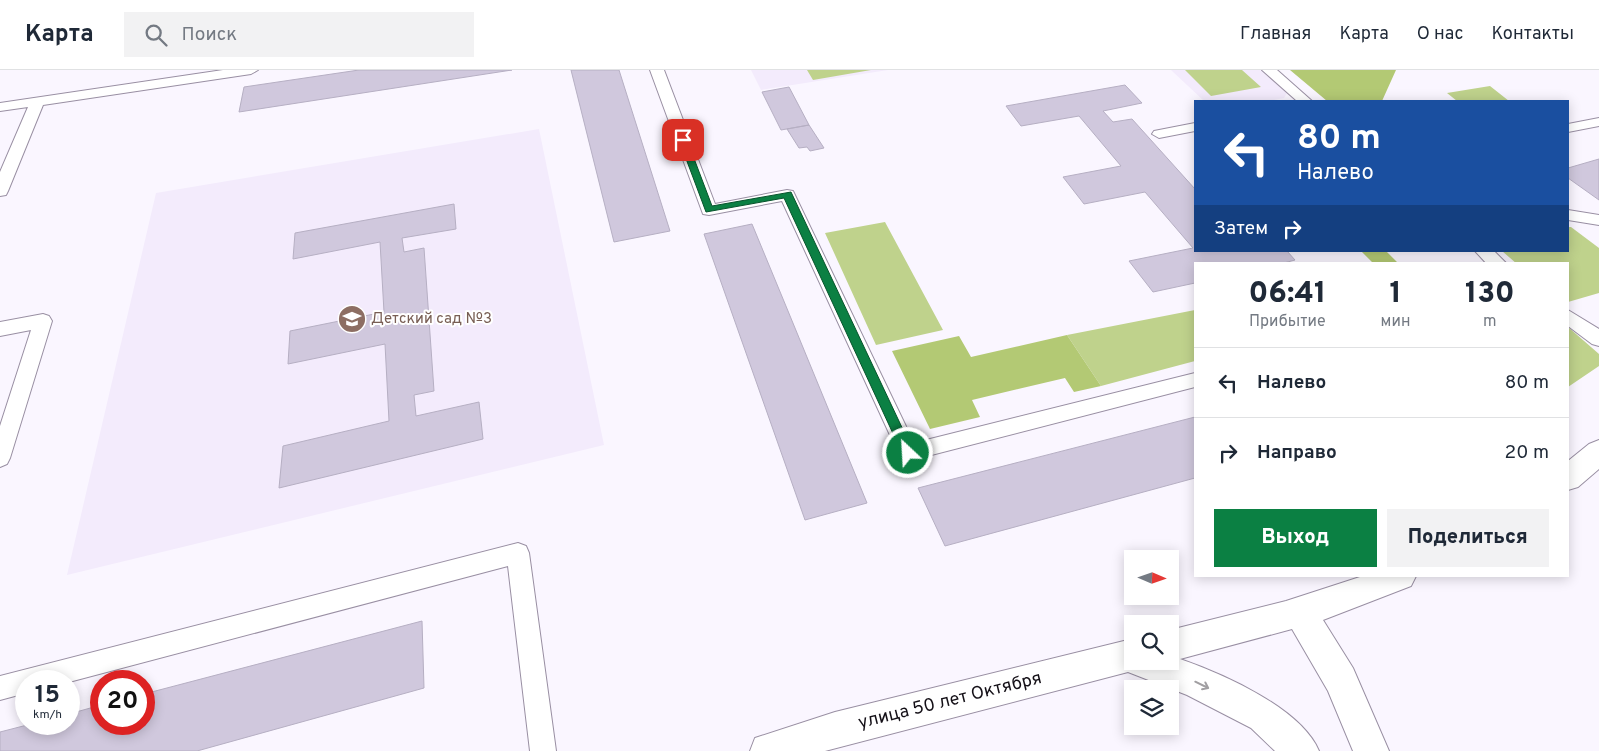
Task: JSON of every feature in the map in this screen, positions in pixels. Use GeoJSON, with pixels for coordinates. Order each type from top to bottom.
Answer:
{"type":"FeatureCollection","features":[{"type":"Feature","properties":{"kind":"street"},"geometry":{"type":"LineString","coordinates":[[1569,477],[1599,452]]}},
{"type":"Feature","properties":{"kind":"street"},"geometry":{"type":"LineString","coordinates":[[1179,644],[1300,612],[1374,588],[1398,577]]}},
{"type":"Feature","properties":{"kind":"street"},"geometry":{"type":"LineString","coordinates":[[1300,612],[1341,680],[1371,751]]}},
{"type":"Feature","properties":{"kind":"street","name":"улица 50 лет Октября"},"geometry":{"type":"LineString","coordinates":[[768,751],[835,730],[1124,660]]}},
{"type":"Feature","properties":{"kind":"street"},"geometry":{"type":"LineString","coordinates":[[1165,670],[1197,682],[1263,716],[1301,751]]}},
{"type":"Feature","properties":{"kind":"lane"},"geometry":{"type":"LineString","coordinates":[[0,107],[251,70]]}},
{"type":"Feature","properties":{"kind":"lane"},"geometry":{"type":"LineString","coordinates":[[657,70],[709,210],[787,194],[908,453],[1194,380]]}},
{"type":"Feature","properties":{"kind":"lane"},"geometry":{"type":"LineString","coordinates":[[1269,70],[1304,100]]}},
{"type":"Feature","properties":{"kind":"lane"},"geometry":{"type":"LineString","coordinates":[[0,190],[36,102]]}},
{"type":"Feature","properties":{"kind":"lane"},"geometry":{"type":"LineString","coordinates":[[1569,128],[1599,122]]}},
{"type":"Feature","properties":{"kind":"lane"},"geometry":{"type":"LineString","coordinates":[[1159,134],[1194,128]]}},
{"type":"Feature","properties":{"kind":"lane"},"geometry":{"type":"LineString","coordinates":[[1569,215],[1599,220]]}},
{"type":"Feature","properties":{"kind":"lane"},"geometry":{"type":"LineString","coordinates":[[1484,252],[1496,262]]}},
{"type":"Feature","properties":{"kind":"lane"},"geometry":{"type":"LineString","coordinates":[[1569,318],[1599,339]]}},
{"type":"Feature","properties":{"kind":"lane"},"geometry":{"type":"LineString","coordinates":[[0,329],[43,321],[0,458]]}},
{"type":"Feature","properties":{"kind":"lane"},"geometry":{"type":"LineString","coordinates":[[0,688],[518,553],[542,751]]}},
{"type":"Feature","properties":{"kind":"shaded area"},"geometry":{"type":"Polygon","coordinates":[[[751,70],[888,70],[761,90],[751,70]]]}},
{"type":"Feature","properties":{"kind":"shaded area"},"geometry":{"type":"Polygon","coordinates":[[[1171,70],[1260,70],[1287,93],[1284,98],[1274,100],[1203,100],[1171,70]]]}},
{"type":"Feature","properties":{"kind":"shaded area","name":"Детский сад №3"},"geometry":{"type":"Polygon","coordinates":[[[539,129],[604,445],[67,575],[156,193],[539,129]]]}},
{"type":"Feature","properties":{"kind":"green space"},"geometry":{"type":"Polygon","coordinates":[[[807,70],[871,70],[813,80],[807,70]]]}},
{"type":"Feature","properties":{"kind":"green space"},"geometry":{"type":"Polygon","coordinates":[[[1185,70],[1242,70],[1261,87],[1211,96],[1185,70]]]}},
{"type":"Feature","properties":{"kind":"green space"},"geometry":{"type":"Polygon","coordinates":[[[1290,70],[1396,70],[1382,100],[1326,100],[1290,70]]]}},
{"type":"Feature","properties":{"kind":"green space"},"geometry":{"type":"Polygon","coordinates":[[[1490,86],[1508,100],[1456,100],[1447,93],[1490,86]]]}},
{"type":"Feature","properties":{"kind":"green space"},"geometry":{"type":"Polygon","coordinates":[[[885,222],[943,330],[876,345],[825,233],[885,222]]]}},
{"type":"Feature","properties":{"kind":"green space"},"geometry":{"type":"Polygon","coordinates":[[[1569,227],[1571,227],[1599,248],[1599,293],[1569,302],[1569,262],[1515,262],[1503,252],[1569,252],[1569,227]]]}},
{"type":"Feature","properties":{"kind":"green space"},"geometry":{"type":"Polygon","coordinates":[[[1362,252],[1387,252],[1397,262],[1372,262],[1362,252]]]}},
{"type":"Feature","properties":{"kind":"green space"},"geometry":{"type":"Polygon","coordinates":[[[1194,310],[1194,361],[1101,386],[1067,335],[1194,310]]]}},
{"type":"Feature","properties":{"kind":"green space"},"geometry":{"type":"Polygon","coordinates":[[[1569,328],[1599,354],[1599,366],[1569,386],[1569,328]]]}},
{"type":"Feature","properties":{"kind":"green space"},"geometry":{"type":"Polygon","coordinates":[[[1067,335],[1101,386],[1074,392],[1065,378],[972,400],[980,417],[930,429],[892,351],[959,336],[971,357],[1067,335]]]}},
{"type":"Feature","properties":{"kind":"building"},"geometry":{"type":"Polygon","coordinates":[[[359,70],[512,70],[239,112],[244,87],[359,70]]]}},
{"type":"Feature","properties":{"kind":"building"},"geometry":{"type":"Polygon","coordinates":[[[571,70],[619,70],[670,231],[614,242],[571,70]]]}},
{"type":"Feature","properties":{"kind":"building"},"geometry":{"type":"Polygon","coordinates":[[[1125,85],[1142,103],[1103,111],[1113,122],[1132,119],[1194,188],[1194,252],[1288,252],[1295,260],[1288,262],[1194,262],[1194,283],[1153,292],[1129,261],[1193,248],[1145,192],[1084,204],[1063,177],[1121,166],[1079,116],[1021,126],[1006,106],[1125,85]]]}},
{"type":"Feature","properties":{"kind":"building"},"geometry":{"type":"Polygon","coordinates":[[[789,87],[809,125],[781,130],[762,92],[789,87]]]}},
{"type":"Feature","properties":{"kind":"building"},"geometry":{"type":"Polygon","coordinates":[[[809,125],[824,148],[810,151],[807,147],[799,148],[787,129],[809,125]]]}},
{"type":"Feature","properties":{"kind":"building"},"geometry":{"type":"Polygon","coordinates":[[[1599,159],[1599,200],[1569,179],[1569,168],[1599,159]]]}},
{"type":"Feature","properties":{"kind":"building"},"geometry":{"type":"Polygon","coordinates":[[[454,204],[456,229],[402,238],[404,252],[424,248],[434,391],[414,395],[416,416],[479,402],[483,439],[279,488],[283,446],[389,421],[385,344],[288,364],[290,331],[384,312],[380,242],[293,259],[295,233],[454,204]]]}},
{"type":"Feature","properties":{"kind":"building"},"geometry":{"type":"Polygon","coordinates":[[[752,224],[867,503],[805,520],[704,234],[752,224]]]}},
{"type":"Feature","properties":{"kind":"building"},"geometry":{"type":"Polygon","coordinates":[[[1194,417],[1194,478],[945,546],[918,488],[1194,417]]]}},
{"type":"Feature","properties":{"kind":"building"},"geometry":{"type":"Polygon","coordinates":[[[422,621],[424,688],[197,751],[0,751],[0,732],[15,728],[15,735],[80,735],[80,711],[90,708],[90,735],[155,735],[155,691],[422,621]]]}},
{"type":"Feature","properties":{"kind":"place","name":"Детский сад №3"},"geometry":{"type":"Point","coordinates":[352,319]}},
{"type":"Feature","properties":{"kind":"route"},"geometry":{"type":"LineString","coordinates":[[683,140],[709,210],[787,194],[908,453]]}}]}
